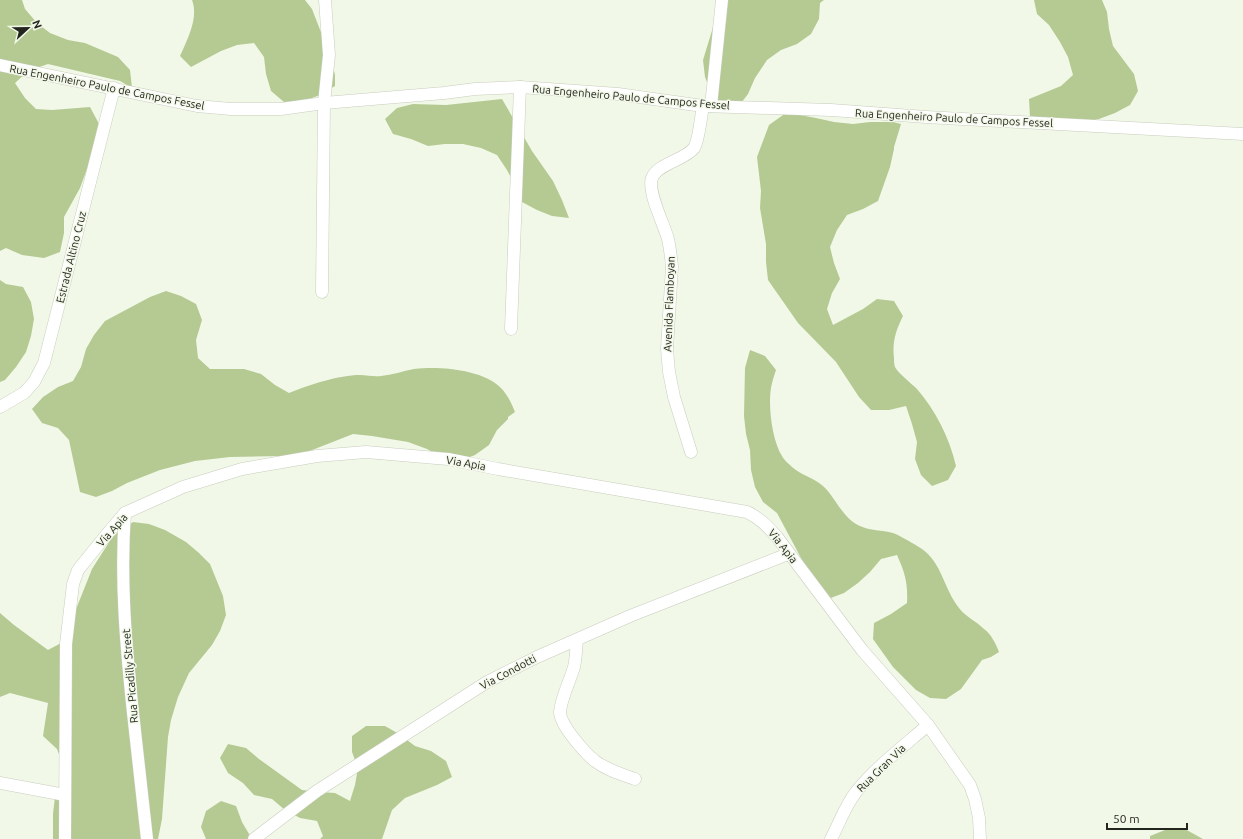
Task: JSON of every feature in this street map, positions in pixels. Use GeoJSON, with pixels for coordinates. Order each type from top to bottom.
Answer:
{"type":"FeatureCollection","features":[{"type":"Feature","properties":{"kind":"street"},"geometry":{"type":"LineString","coordinates":[[322,292],[324,103],[328,55],[325,0]]}},
{"type":"Feature","properties":{"kind":"street"},"geometry":{"type":"LineString","coordinates":[[707,106],[722,0]]}},
{"type":"Feature","properties":{"kind":"street","name":"Rua Engenheiro Paulo de Campos Fessel"},"geometry":{"type":"LineString","coordinates":[[0,66],[197,106],[231,109],[281,109],[324,103],[475,89],[520,87],[618,94],[707,106],[831,110],[926,117],[1243,134]]}},
{"type":"Feature","properties":{"kind":"street"},"geometry":{"type":"LineString","coordinates":[[511,329],[520,87]]}},
{"type":"Feature","properties":{"kind":"street","name":"Estrada Altino Cruz"},"geometry":{"type":"LineString","coordinates":[[0,406],[24,393],[34,382],[44,363],[114,88]]}},
{"type":"Feature","properties":{"kind":"street","name":"Avenida Flamboyan"},"geometry":{"type":"LineString","coordinates":[[691,452],[674,397],[669,372],[667,349],[672,266],[671,252],[668,238],[654,198],[652,178],[656,172],[663,167],[687,154],[694,148],[707,106]]}},
{"type":"Feature","properties":{"kind":"street","name":"Via Apia"},"geometry":{"type":"LineString","coordinates":[[65,839],[66,644],[73,584],[78,570],[125,513],[183,487],[242,469],[317,456],[366,452],[448,459],[747,512],[754,515],[764,522],[777,537],[788,554],[862,650],[928,725],[970,784],[979,818],[980,839]]}},
{"type":"Feature","properties":{"kind":"street","name":"Rua Picadilly Street"},"geometry":{"type":"LineString","coordinates":[[125,513],[123,580],[126,629],[147,839]]}},
{"type":"Feature","properties":{"kind":"street","name":"Via Condotti"},"geometry":{"type":"LineString","coordinates":[[254,839],[317,791],[487,682],[537,657],[630,616],[788,554]]}},
{"type":"Feature","properties":{"kind":"street"},"geometry":{"type":"LineString","coordinates":[[576,640],[574,666],[560,713],[563,723],[578,743],[595,761],[634,780]]}},
{"type":"Feature","properties":{"kind":"street","name":"Rua Gran Via"},"geometry":{"type":"LineString","coordinates":[[831,839],[855,793],[890,758],[928,725]]}},
{"type":"Feature","properties":{"kind":"street"},"geometry":{"type":"LineString","coordinates":[[0,783],[65,795]]}},
{"type":"Feature","properties":{"kind":"green space"},"geometry":{"type":"Polygon","coordinates":[[[0,0],[22,0],[25,9],[37,23],[50,33],[68,40],[85,43],[118,57],[130,70],[132,88],[120,81],[48,64],[28,71],[15,83],[25,98],[36,109],[52,110],[90,107],[98,122],[102,138],[87,169],[80,188],[64,217],[64,233],[60,252],[44,258],[22,255],[6,248],[0,251],[0,0]]]}},
{"type":"Feature","properties":{"kind":"green space"},"geometry":{"type":"Polygon","coordinates":[[[192,0],[305,0],[312,9],[331,58],[335,75],[335,86],[320,95],[304,101],[284,102],[271,91],[266,74],[264,57],[254,43],[237,45],[221,51],[191,67],[180,56],[189,36],[193,21],[194,7],[192,0]]]}},
{"type":"Feature","properties":{"kind":"green space"},"geometry":{"type":"Polygon","coordinates":[[[720,0],[824,0],[820,3],[819,19],[811,34],[797,44],[781,50],[767,60],[755,78],[748,94],[738,107],[720,110],[705,77],[703,60],[720,0]]]}},
{"type":"Feature","properties":{"kind":"green space"},"geometry":{"type":"Polygon","coordinates":[[[1034,0],[1102,0],[1107,12],[1113,46],[1134,74],[1138,91],[1130,105],[1099,119],[1044,130],[1030,117],[1029,99],[1061,86],[1073,75],[1068,57],[1049,25],[1037,14],[1034,0]]]}},
{"type":"Feature","properties":{"kind":"green space"},"geometry":{"type":"Polygon","coordinates":[[[502,99],[532,151],[553,181],[569,218],[552,216],[522,202],[507,170],[497,155],[481,148],[463,144],[428,146],[393,134],[385,119],[397,108],[413,104],[446,105],[502,99]]]}},
{"type":"Feature","properties":{"kind":"green space"},"geometry":{"type":"Polygon","coordinates":[[[783,115],[800,115],[834,122],[853,124],[893,122],[901,124],[890,167],[878,201],[847,215],[837,230],[830,247],[840,279],[832,293],[827,309],[833,325],[863,309],[877,299],[894,301],[903,316],[894,341],[895,366],[924,397],[936,415],[946,435],[956,466],[948,480],[932,486],[921,475],[915,459],[917,442],[906,406],[889,410],[871,410],[859,397],[836,362],[798,323],[768,280],[766,244],[760,208],[761,191],[757,157],[769,125],[783,115]]]}},
{"type":"Feature","properties":{"kind":"green space"},"geometry":{"type":"Polygon","coordinates":[[[0,280],[6,284],[23,287],[31,302],[34,319],[26,352],[5,380],[0,382],[0,280]]]}},
{"type":"Feature","properties":{"kind":"green space"},"geometry":{"type":"Polygon","coordinates":[[[166,291],[181,296],[196,304],[202,320],[196,340],[198,358],[210,369],[244,369],[261,374],[275,385],[289,393],[324,381],[352,375],[381,376],[424,368],[460,370],[483,377],[501,388],[511,402],[515,412],[508,417],[508,419],[497,430],[489,445],[475,455],[457,462],[441,457],[427,449],[408,442],[353,434],[302,454],[284,456],[230,457],[195,461],[160,470],[96,497],[80,492],[69,440],[58,428],[42,423],[32,409],[43,397],[58,387],[73,381],[81,367],[86,349],[94,335],[105,321],[150,297],[166,291]]]}},
{"type":"Feature","properties":{"kind":"green space"},"geometry":{"type":"Polygon","coordinates":[[[750,350],[765,356],[776,370],[772,381],[770,404],[773,432],[784,459],[796,470],[823,486],[844,513],[854,523],[868,529],[896,534],[919,547],[929,555],[939,569],[954,601],[959,608],[987,631],[995,643],[999,652],[982,660],[961,689],[946,699],[930,698],[916,690],[893,667],[873,639],[874,623],[907,603],[905,578],[897,555],[881,559],[858,583],[844,593],[828,599],[814,591],[801,558],[777,513],[763,502],[755,487],[751,470],[750,450],[744,416],[745,368],[750,350]]]}},
{"type":"Feature","properties":{"kind":"green space"},"geometry":{"type":"Polygon","coordinates":[[[133,522],[149,524],[165,530],[186,542],[210,564],[223,596],[226,615],[220,631],[212,645],[189,673],[178,697],[171,720],[168,737],[162,819],[158,839],[53,839],[55,797],[61,781],[63,765],[57,749],[43,736],[48,703],[10,693],[0,697],[0,613],[48,650],[63,642],[92,569],[113,536],[133,522]]]}},
{"type":"Feature","properties":{"kind":"green space"},"geometry":{"type":"Polygon","coordinates":[[[366,726],[385,726],[415,746],[431,751],[446,761],[452,777],[405,798],[392,810],[382,839],[320,839],[323,836],[317,821],[300,818],[285,810],[272,799],[254,795],[243,783],[228,773],[220,758],[228,744],[246,748],[302,790],[335,793],[350,801],[358,768],[352,752],[352,736],[366,726]]]}},
{"type":"Feature","properties":{"kind":"green space"},"geometry":{"type":"Polygon","coordinates":[[[221,801],[236,806],[242,822],[252,839],[206,839],[201,827],[206,811],[221,801]]]}},
{"type":"Feature","properties":{"kind":"green space"},"geometry":{"type":"Polygon","coordinates":[[[1183,828],[1203,839],[1150,839],[1150,836],[1165,830],[1183,828]]]}}]}
